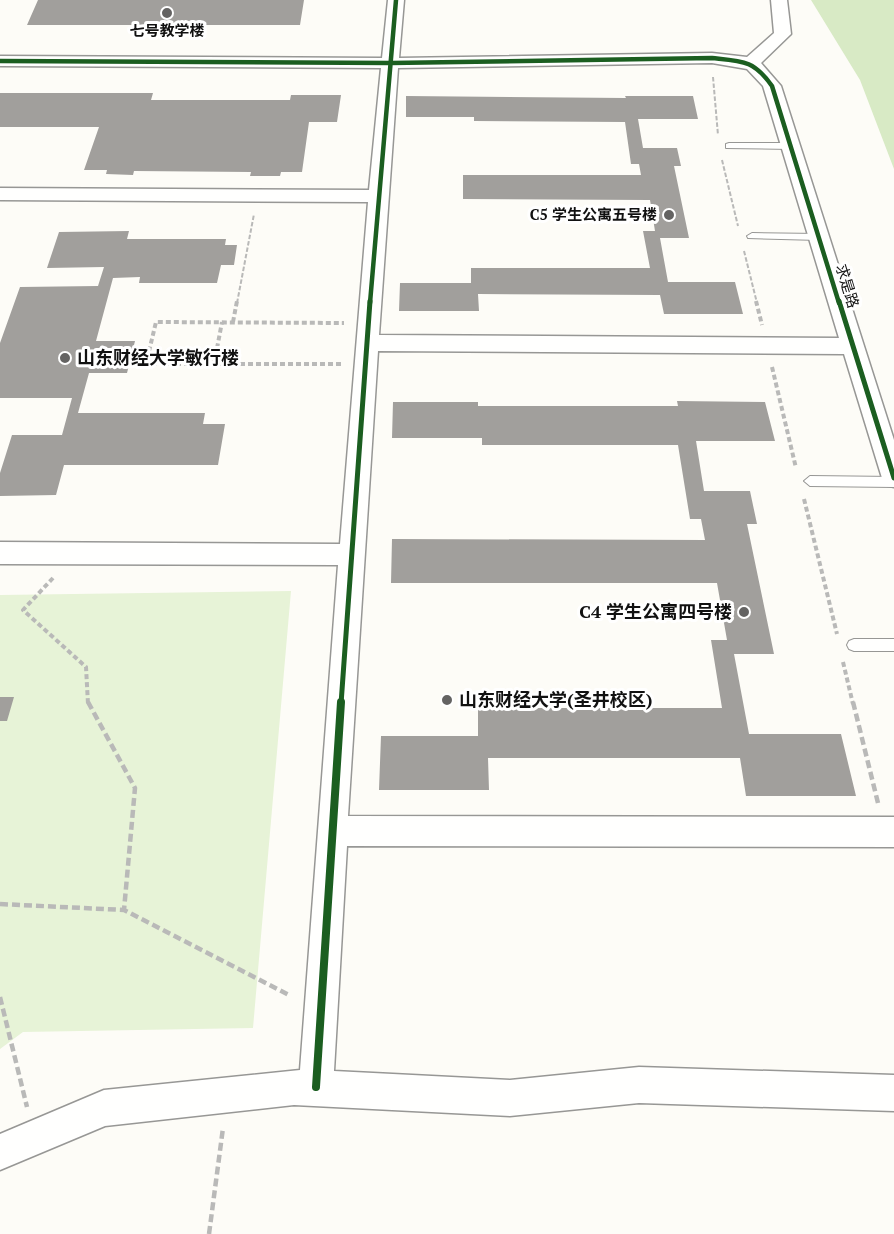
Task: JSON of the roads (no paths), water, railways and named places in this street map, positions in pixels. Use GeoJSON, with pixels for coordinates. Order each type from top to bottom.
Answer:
{"type":"FeatureCollection","features":[{"type":"Feature","properties":{"kind":"street"},"geometry":{"type":"LineString","coordinates":[[316,1087],[332,831],[378,196],[396,0]]}},
{"type":"Feature","properties":{"kind":"street"},"geometry":{"type":"LineString","coordinates":[[0,61],[391,63],[712,58],[752,62],[783,34],[779,0]]}},
{"type":"Feature","properties":{"kind":"street","name":"求是路"},"geometry":{"type":"LineString","coordinates":[[752,62],[763,72],[772,86],[894,480]]}},
{"type":"Feature","properties":{"kind":"street"},"geometry":{"type":"LineString","coordinates":[[0,194],[378,196]]}},
{"type":"Feature","properties":{"kind":"street"},"geometry":{"type":"LineString","coordinates":[[368,343],[853,346]]}},
{"type":"Feature","properties":{"kind":"street"},"geometry":{"type":"LineString","coordinates":[[0,553],[352,555]]}},
{"type":"Feature","properties":{"kind":"street"},"geometry":{"type":"LineString","coordinates":[[332,831],[889,832]]}},
{"type":"Feature","properties":{"kind":"street"},"geometry":{"type":"LineString","coordinates":[[0,1152],[104,1108],[294,1087],[510,1098],[639,1085],[894,1093]]}},
{"type":"Feature","properties":{"kind":"lane"},"geometry":{"type":"LineString","coordinates":[[724,146],[791,146]]}},
{"type":"Feature","properties":{"kind":"lane"},"geometry":{"type":"LineString","coordinates":[[746,236],[819,237]]}},
{"type":"Feature","properties":{"kind":"lane"},"geometry":{"type":"LineString","coordinates":[[810,481],[894,480]]}},
{"type":"Feature","properties":{"kind":"lane"},"geometry":{"type":"LineString","coordinates":[[854,645],[894,645]]}},
{"type":"Feature","properties":{"kind":"place","name":"七号教学楼"},"geometry":{"type":"Point","coordinates":[167,13]}},
{"type":"Feature","properties":{"kind":"place","name":"C5 学生公寓五号楼"},"geometry":{"type":"Point","coordinates":[669,215]}},
{"type":"Feature","properties":{"kind":"place","name":"山东财经大学敏行楼"},"geometry":{"type":"Point","coordinates":[65,358]}},
{"type":"Feature","properties":{"kind":"place","name":"C4 学生公寓四号楼"},"geometry":{"type":"Point","coordinates":[744,612]}},
{"type":"Feature","properties":{"kind":"place","name":"山东财经大学(圣井校区)"},"geometry":{"type":"Point","coordinates":[447,700]}}]}
